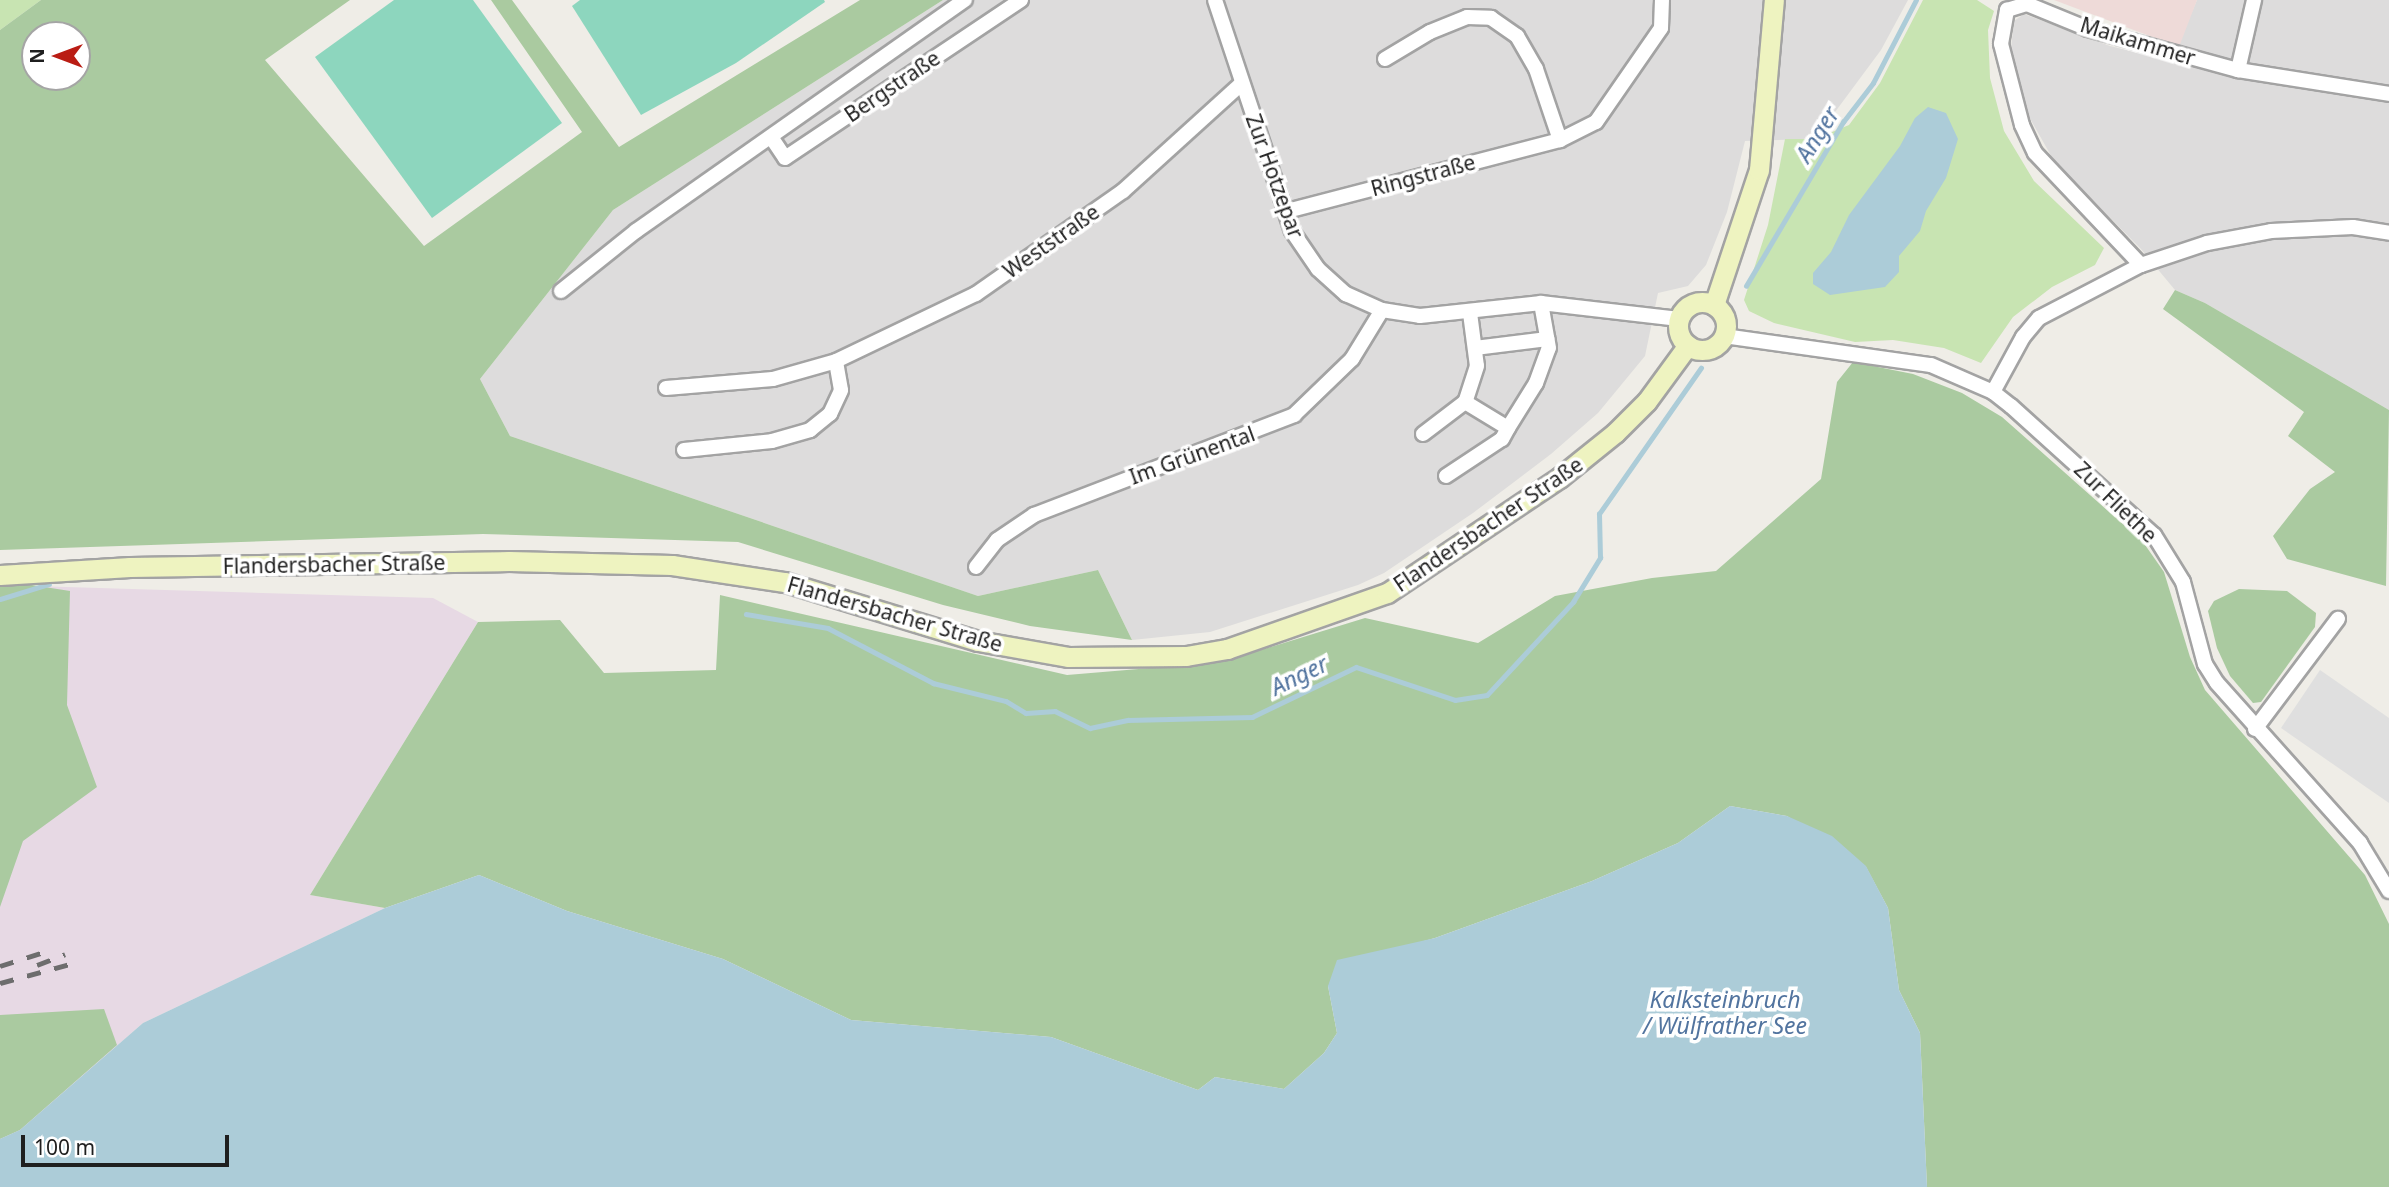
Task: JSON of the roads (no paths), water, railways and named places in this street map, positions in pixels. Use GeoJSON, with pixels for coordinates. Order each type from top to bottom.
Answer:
{"type":"FeatureCollection","features":[{"type":"Feature","properties":{"kind":"street","name":"Bergstraße"},"geometry":{"type":"LineString","coordinates":[[561,291],[636,231],[965,0]]}},
{"type":"Feature","properties":{"kind":"street","name":"Bergstraße"},"geometry":{"type":"LineString","coordinates":[[771,137],[785,158],[1021,0]]}},
{"type":"Feature","properties":{"kind":"street","name":"Zur Hotzepar"},"geometry":{"type":"LineString","coordinates":[[1215,0],[1292,232],[1318,269],[1346,294],[1382,310],[1420,316],[1470,313],[1541,303],[1679,318]]}},
{"type":"Feature","properties":{"kind":"street","name":"Ringstraße"},"geometry":{"type":"LineString","coordinates":[[1287,211],[1560,140],[1596,122],[1612,104],[1661,28],[1662,0]]}},
{"type":"Feature","properties":{"kind":"street"},"geometry":{"type":"LineString","coordinates":[[1714,305],[1759,170],[1774,0]]}},
{"type":"Feature","properties":{"kind":"street"},"geometry":{"type":"LineString","coordinates":[[2238,70],[2254,0]]}},
{"type":"Feature","properties":{"kind":"street","name":"Maikammer"},"geometry":{"type":"LineString","coordinates":[[2141,265],[2061,184],[2035,153],[2022,125],[2001,29],[2012,6],[2039,8],[2088,29],[2238,70],[2389,94]]}},
{"type":"Feature","properties":{"kind":"street"},"geometry":{"type":"LineString","coordinates":[[1385,60],[1430,32],[1467,17],[1491,18],[1517,36],[1536,69],[1560,140]]}},
{"type":"Feature","properties":{"kind":"street","name":"Weststraße"},"geometry":{"type":"LineString","coordinates":[[666,388],[773,379],[836,361],[976,293],[1124,191],[1241,84]]}},
{"type":"Feature","properties":{"kind":"street"},"geometry":{"type":"LineString","coordinates":[[1993,392],[2023,337],[2039,318],[2141,265],[2207,243],[2271,232],[2353,227],[2389,233]]}},
{"type":"Feature","properties":{"kind":"street"},"geometry":{"type":"LineString","coordinates":[[1446,476],[1502,439],[1536,383],[1549,348],[1541,303]]}},
{"type":"Feature","properties":{"kind":"street"},"geometry":{"type":"LineString","coordinates":[[1693,303],[1714,305],[1724,315],[1724,336],[1709,349],[1688,345],[1678,331],[1679,318],[1693,303]]}},
{"type":"Feature","properties":{"kind":"street","name":"Im Grünental"},"geometry":{"type":"LineString","coordinates":[[976,568],[997,540],[1034,515],[1294,415],[1345,367],[1382,310]]}},
{"type":"Feature","properties":{"kind":"street"},"geometry":{"type":"LineString","coordinates":[[1423,434],[1465,402],[1477,366],[1470,313]]}},
{"type":"Feature","properties":{"kind":"street","name":"Zur Fliethe"},"geometry":{"type":"LineString","coordinates":[[1724,336],[1800,350],[1910,360],[1993,392],[2154,535],[2183,582],[2205,664],[2228,699],[2360,843],[2389,891]]}},
{"type":"Feature","properties":{"kind":"street"},"geometry":{"type":"LineString","coordinates":[[1475,348],[1547,338]]}},
{"type":"Feature","properties":{"kind":"street","name":"Flandersbacher Straße"},"geometry":{"type":"LineString","coordinates":[[0,575],[130,567],[509,561],[672,565],[786,582],[918,619],[978,641],[1068,657],[1186,656],[1227,649],[1387,593],[1559,478],[1606,441],[1647,401],[1688,345]]}},
{"type":"Feature","properties":{"kind":"street"},"geometry":{"type":"LineString","coordinates":[[684,450],[772,441],[810,430],[830,414],[841,390],[836,361]]}},
{"type":"Feature","properties":{"kind":"street"},"geometry":{"type":"LineString","coordinates":[[1465,402],[1508,428]]}},
{"type":"Feature","properties":{"kind":"street"},"geometry":{"type":"LineString","coordinates":[[2255,729],[2338,619]]}},
{"type":"Feature","properties":{"kind":"water"},"geometry":{"type":"Polygon","coordinates":[[[1928,107],[1946,113],[1958,139],[1946,178],[1926,211],[1920,231],[1899,256],[1899,272],[1885,287],[1830,295],[1813,284],[1813,273],[1831,252],[1849,215],[1900,146],[1915,118],[1928,107]]]}},
{"type":"Feature","properties":{"kind":"water","name":"Kalksteinbruch / Wülfrather See"},"geometry":{"type":"Polygon","coordinates":[[[1730,806],[1787,816],[1832,836],[1866,866],[1888,908],[1899,990],[1920,1033],[1927,1187],[0,1187],[0,1139],[20,1130],[143,1023],[385,908],[479,875],[567,911],[723,959],[851,1020],[1051,1037],[1198,1090],[1215,1077],[1284,1089],[1324,1053],[1337,1033],[1328,986],[1337,960],[1435,938],[1592,881],[1678,843],[1730,806]]]}},
{"type":"Feature","properties":{"kind":"waterway","name":"Anger"},"geometry":{"type":"LineString","coordinates":[[1746,286],[1843,122],[1873,83],[1916,0]]}},
{"type":"Feature","properties":{"kind":"waterway","name":"Anger"},"geometry":{"type":"LineString","coordinates":[[746,614],[828,628],[933,683],[1006,701],[1026,713],[1055,711],[1090,728],[1128,720],[1252,717],[1356,667],[1455,700],[1487,695],[1573,602],[1600,558],[1599,514],[1701,368]]}},
{"type":"Feature","properties":{"kind":"waterway","name":"Anger"},"geometry":{"type":"LineString","coordinates":[[0,599],[49,584]]}},
{"type":"Feature","properties":{"kind":"railway"},"geometry":{"type":"LineString","coordinates":[[0,966],[47,951]]}},
{"type":"Feature","properties":{"kind":"railway"},"geometry":{"type":"LineString","coordinates":[[37,965],[65,954]]}},
{"type":"Feature","properties":{"kind":"railway"},"geometry":{"type":"LineString","coordinates":[[0,983],[70,964]]}}]}
